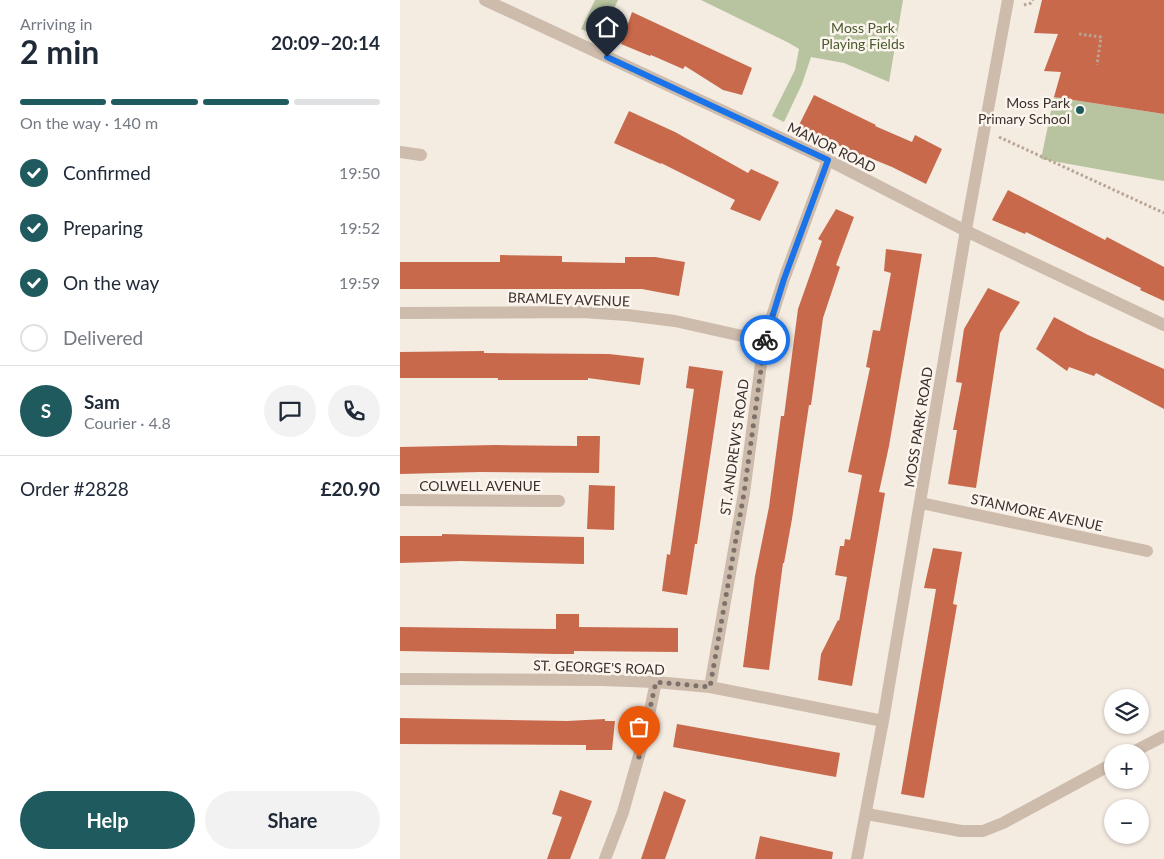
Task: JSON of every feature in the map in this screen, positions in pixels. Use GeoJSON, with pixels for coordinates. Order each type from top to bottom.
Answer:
{"type":"FeatureCollection","features":[{"type":"Feature","properties":{"kind":"street","name":"MANOR ROAD"},"geometry":{"type":"LineString","coordinates":[[485,0],[828,160],[966,231],[1164,325]]}},
{"type":"Feature","properties":{"kind":"street","name":"MOSS PARK ROAD"},"geometry":{"type":"LineString","coordinates":[[857,859],[884,721],[966,231],[1008,0]]}},
{"type":"Feature","properties":{"kind":"street"},"geometry":{"type":"LineString","coordinates":[[400,152],[421,155]]}},
{"type":"Feature","properties":{"kind":"street","name":"ST. ANDREW'S ROAD"},"geometry":{"type":"LineString","coordinates":[[710,687],[744,493],[764,341],[784,279],[828,160]]}},
{"type":"Feature","properties":{"kind":"street","name":"BRAMLEY AVENUE"},"geometry":{"type":"LineString","coordinates":[[400,313],[582,312],[627,315],[675,320],[764,341]]}},
{"type":"Feature","properties":{"kind":"street","name":"COLWELL AVENUE"},"geometry":{"type":"LineString","coordinates":[[400,500],[559,501]]}},
{"type":"Feature","properties":{"kind":"street","name":"STANMORE AVENUE"},"geometry":{"type":"LineString","coordinates":[[921,503],[1147,551]]}},
{"type":"Feature","properties":{"kind":"street","name":"ST. GEORGE'S ROAD"},"geometry":{"type":"LineString","coordinates":[[400,679],[656,682],[710,687],[884,721]]}},
{"type":"Feature","properties":{"kind":"street"},"geometry":{"type":"LineString","coordinates":[[605,859],[623,812],[644,738],[656,682]]}},
{"type":"Feature","properties":{"kind":"street"},"geometry":{"type":"LineString","coordinates":[[1148,744],[1164,736]]}},
{"type":"Feature","properties":{"kind":"street"},"geometry":{"type":"LineString","coordinates":[[867,814],[961,831],[983,831],[1003,823],[1104,768]]}},
{"type":"Feature","properties":{"kind":"path"},"geometry":{"type":"LineString","coordinates":[[1080,34],[1101,37],[1097,65]]}},
{"type":"Feature","properties":{"kind":"path"},"geometry":{"type":"LineString","coordinates":[[984,130],[1164,213]]}},
{"type":"Feature","properties":{"kind":"green space"},"geometry":{"type":"Polygon","coordinates":[[[595,0],[618,0],[600,38],[581,29],[595,0]]]}},
{"type":"Feature","properties":{"kind":"green space","name":"Moss Park Playing Fields"},"geometry":{"type":"Polygon","coordinates":[[[701,0],[903,0],[889,82],[844,63],[811,57],[802,84],[784,122],[772,116],[795,70],[799,49],[701,0]]]}},
{"type":"Feature","properties":{"kind":"green space"},"geometry":{"type":"Polygon","coordinates":[[[1054,97],[1164,114],[1164,181],[1041,159],[1054,97]]]}},
{"type":"Feature","properties":{"kind":"building","name":"Moss Park Primary School"},"geometry":{"type":"Polygon","coordinates":[[[1042,0],[1164,0],[1164,114],[1054,97],[1061,72],[1044,71],[1058,34],[1034,33],[1042,0]]]}},
{"type":"Feature","properties":{"kind":"building"},"geometry":{"type":"Polygon","coordinates":[[[632,12],[752,68],[742,95],[723,90],[685,66],[683,69],[621,44],[632,12]]]}},
{"type":"Feature","properties":{"kind":"building"},"geometry":{"type":"Polygon","coordinates":[[[814,95],[875,126],[912,142],[915,135],[942,149],[926,184],[892,167],[798,127],[814,95]]]}},
{"type":"Feature","properties":{"kind":"building"},"geometry":{"type":"Polygon","coordinates":[[[629,111],[675,132],[748,173],[751,169],[779,182],[760,221],[730,209],[735,200],[661,163],[614,143],[629,111]]]}},
{"type":"Feature","properties":{"kind":"building"},"geometry":{"type":"Polygon","coordinates":[[[1008,190],[1105,240],[1107,237],[1164,267],[1164,301],[1026,232],[1025,234],[992,220],[1008,190]]]}},
{"type":"Feature","properties":{"kind":"building"},"geometry":{"type":"Polygon","coordinates":[[[836,209],[854,217],[836,265],[840,267],[823,318],[811,405],[809,405],[792,519],[783,563],[769,670],[743,667],[755,576],[769,507],[781,416],[784,416],[798,309],[822,241],[818,239],[836,209]]]}},
{"type":"Feature","properties":{"kind":"building"},"geometry":{"type":"Polygon","coordinates":[[[886,249],[922,254],[889,446],[879,492],[885,493],[852,686],[818,680],[821,654],[839,621],[847,577],[835,575],[840,546],[844,546],[845,539],[850,540],[862,475],[848,472],[870,368],[866,367],[873,330],[880,331],[891,273],[884,271],[886,249]]]}},
{"type":"Feature","properties":{"kind":"building"},"geometry":{"type":"Polygon","coordinates":[[[500,255],[562,256],[562,262],[625,263],[625,257],[655,257],[685,262],[679,296],[642,289],[400,289],[400,262],[500,262],[500,255]]]}},
{"type":"Feature","properties":{"kind":"building"},"geometry":{"type":"Polygon","coordinates":[[[988,288],[1020,302],[1000,333],[976,488],[948,484],[957,430],[953,430],[962,383],[956,382],[964,329],[988,288]]]}},
{"type":"Feature","properties":{"kind":"building"},"geometry":{"type":"Polygon","coordinates":[[[1054,317],[1088,335],[1164,369],[1164,409],[1096,373],[1094,376],[1069,367],[1067,371],[1036,349],[1054,317]]]}},
{"type":"Feature","properties":{"kind":"building"},"geometry":{"type":"Polygon","coordinates":[[[484,351],[484,353],[609,354],[644,358],[640,385],[588,378],[588,380],[498,380],[498,378],[400,378],[400,352],[484,351]]]}},
{"type":"Feature","properties":{"kind":"building"},"geometry":{"type":"Polygon","coordinates":[[[689,366],[723,371],[697,544],[695,544],[687,595],[662,591],[667,554],[670,555],[694,389],[686,388],[689,366]]]}},
{"type":"Feature","properties":{"kind":"building"},"geometry":{"type":"Polygon","coordinates":[[[577,436],[600,436],[599,473],[480,472],[400,474],[400,447],[577,446],[577,436]]]}},
{"type":"Feature","properties":{"kind":"building"},"geometry":{"type":"Polygon","coordinates":[[[589,485],[615,486],[614,530],[587,529],[589,485]]]}},
{"type":"Feature","properties":{"kind":"building"},"geometry":{"type":"Polygon","coordinates":[[[442,534],[584,537],[584,564],[461,561],[400,563],[400,536],[442,536],[442,534]]]}},
{"type":"Feature","properties":{"kind":"building"},"geometry":{"type":"Polygon","coordinates":[[[933,548],[962,552],[953,604],[957,605],[924,798],[901,794],[936,589],[924,588],[933,548]]]}},
{"type":"Feature","properties":{"kind":"building"},"geometry":{"type":"Polygon","coordinates":[[[556,614],[579,614],[579,627],[678,628],[678,652],[574,651],[574,654],[556,654],[400,651],[400,627],[556,629],[556,614]]]}},
{"type":"Feature","properties":{"kind":"building"},"geometry":{"type":"Polygon","coordinates":[[[400,718],[567,721],[605,719],[605,721],[615,721],[612,750],[586,750],[586,745],[400,744],[400,718]]]}},
{"type":"Feature","properties":{"kind":"building"},"geometry":{"type":"Polygon","coordinates":[[[677,724],[840,753],[836,777],[673,747],[677,724]]]}},
{"type":"Feature","properties":{"kind":"building"},"geometry":{"type":"Polygon","coordinates":[[[560,790],[592,801],[570,859],[547,859],[562,817],[552,814],[560,790]]]}},
{"type":"Feature","properties":{"kind":"building"},"geometry":{"type":"Polygon","coordinates":[[[664,791],[686,800],[665,859],[641,859],[664,791]]]}},
{"type":"Feature","properties":{"kind":"building"},"geometry":{"type":"Polygon","coordinates":[[[760,836],[833,852],[832,859],[755,859],[760,836]]]}},
{"type":"Feature","properties":{"kind":"way so far"},"geometry":{"type":"LineString","coordinates":[[639,757],[656,682],[710,687],[744,493],[765,340]]}},
{"type":"Feature","properties":{"kind":"place","name":"Moss Park Primary School"},"geometry":{"type":"Point","coordinates":[1080,110]}},
{"type":"Feature","properties":{"kind":"route"},"geometry":{"type":"LineString","coordinates":[[607,57],[828,160],[784,279],[765,340]]}}]}
